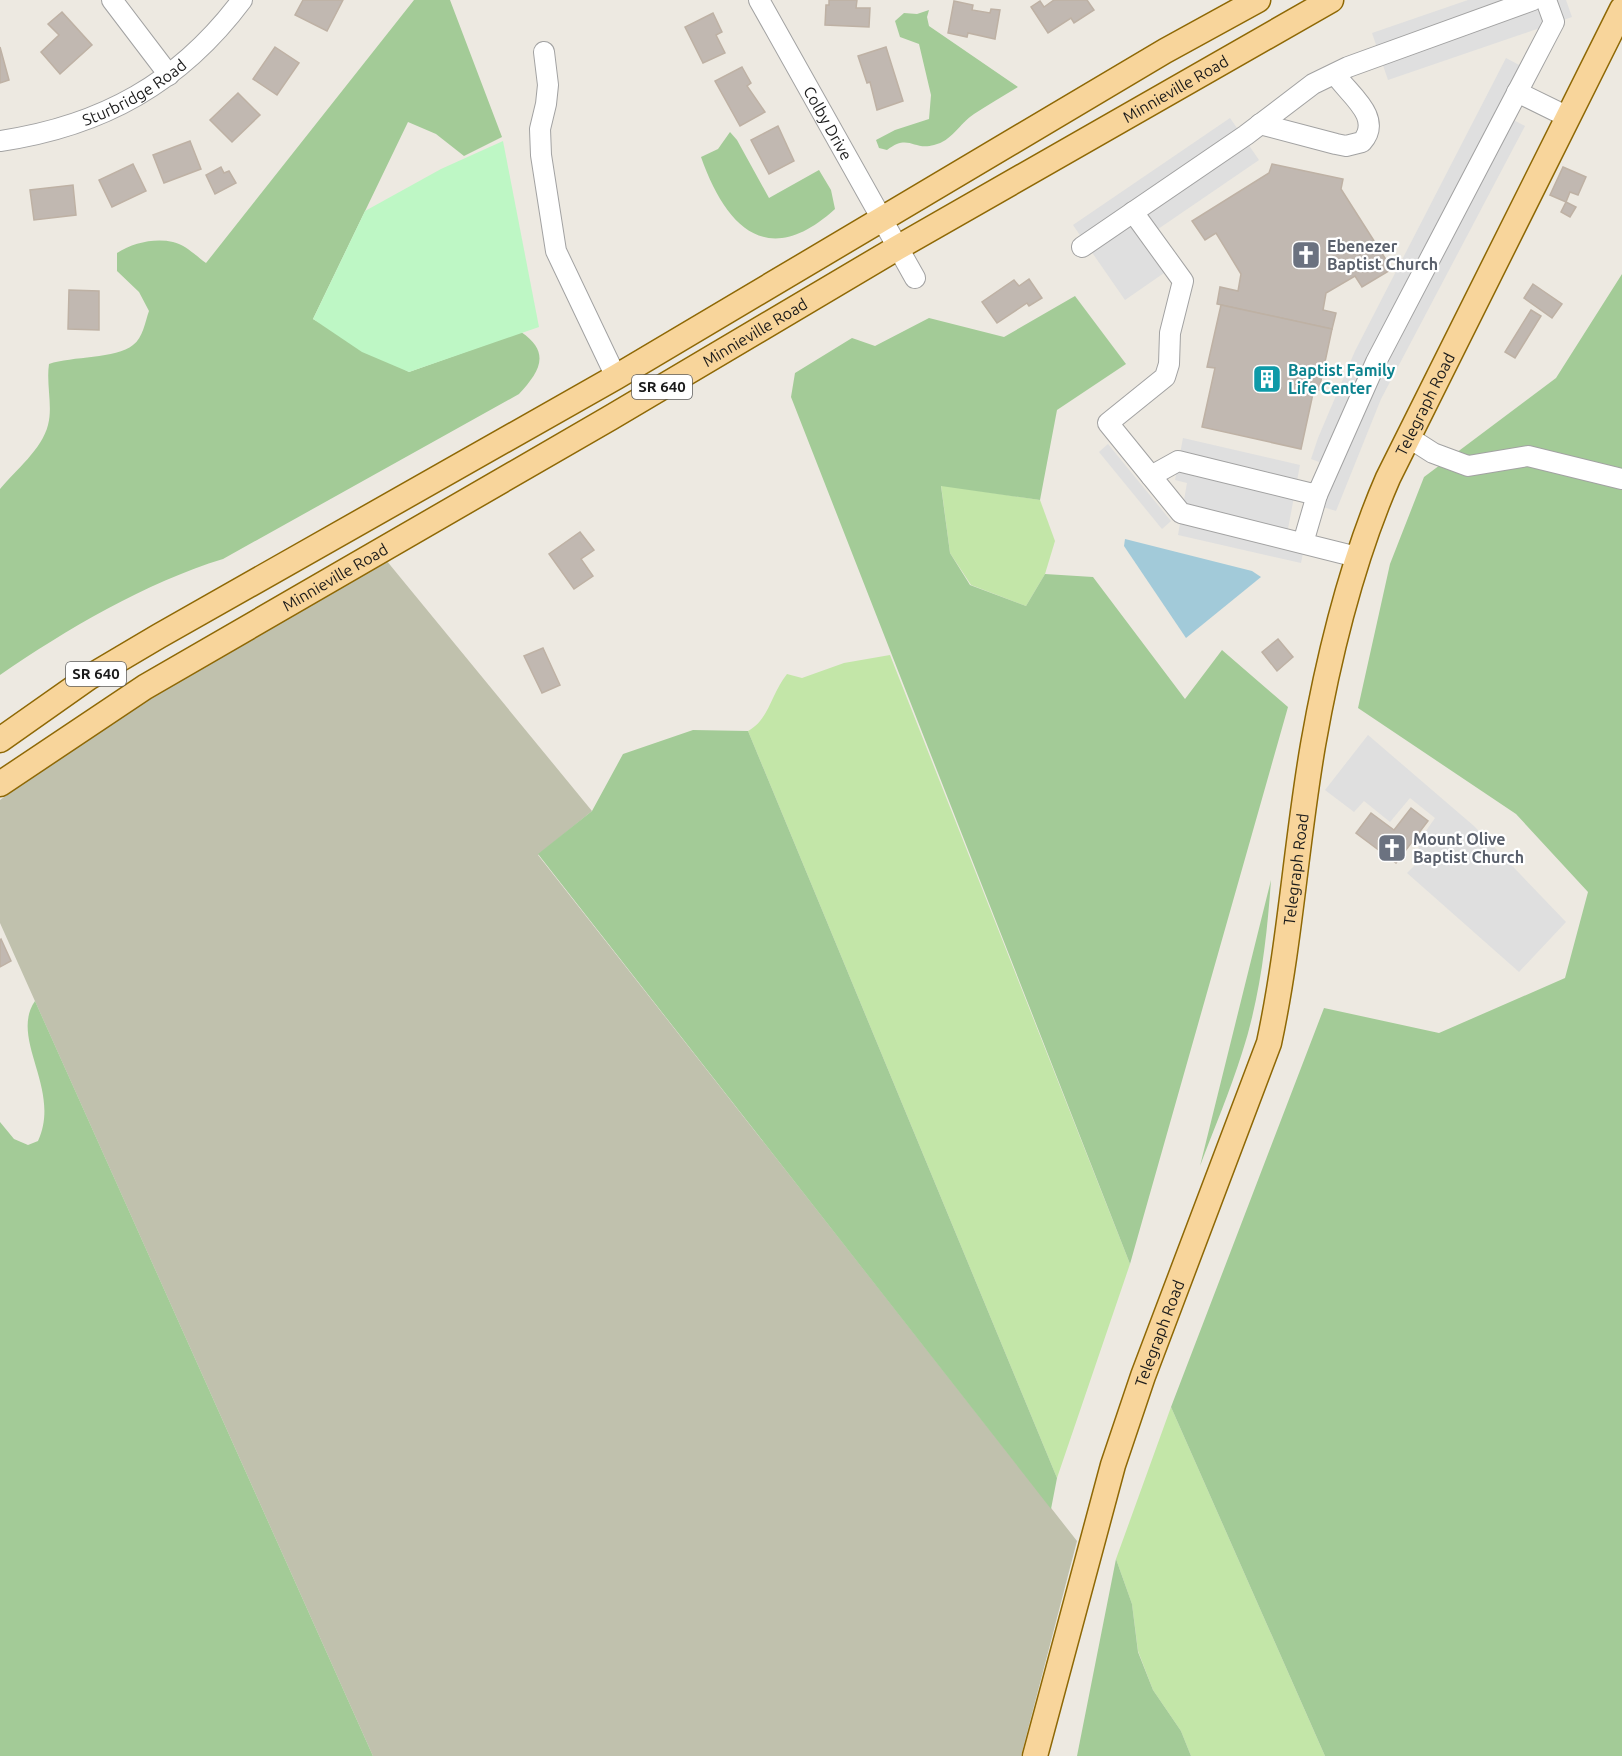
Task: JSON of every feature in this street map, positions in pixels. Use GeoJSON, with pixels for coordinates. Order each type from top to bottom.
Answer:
{"type":"FeatureCollection","features":[{"type":"Feature","properties":{"kind":"main road","name":"Minnieville Road"},"geometry":{"type":"LineString","coordinates":[[0,740],[88,678],[159,636],[616,377],[1166,51],[1258,0]]}},
{"type":"Feature","properties":{"kind":"main road","name":"Minnieville Road"},"geometry":{"type":"LineString","coordinates":[[0,784],[145,687],[591,430],[897,248],[1331,0]]}},
{"type":"Feature","properties":{"kind":"main road","name":"Telegraph Road"},"geometry":{"type":"LineString","coordinates":[[1035,1756],[1119,1447],[1269,1043],[1280,991],[1313,747],[1331,657],[1357,557],[1372,515],[1408,437],[1568,117],[1613,44],[1619,8]]}},
{"type":"Feature","properties":{"kind":"street"},"geometry":{"type":"LineString","coordinates":[[112,0],[169,75]]}},
{"type":"Feature","properties":{"kind":"street","name":"Sturbridge Road"},"geometry":{"type":"LineString","coordinates":[[0,141],[70,127],[112,110],[169,75],[199,49],[242,0]]}},
{"type":"Feature","properties":{"kind":"street","name":"Colby Drive"},"geometry":{"type":"LineString","coordinates":[[759,0],[915,278]]}},
{"type":"Feature","properties":{"kind":"street"},"geometry":{"type":"LineString","coordinates":[[1082,247],[1260,124],[1313,84],[1533,0]]}},
{"type":"Feature","properties":{"kind":"street"},"geometry":{"type":"LineString","coordinates":[[1303,543],[1317,495],[1376,362],[1554,22],[1546,0]]}},
{"type":"Feature","properties":{"kind":"street"},"geometry":{"type":"LineString","coordinates":[[544,52],[548,85],[540,129],[541,154],[556,251],[616,377]]}},
{"type":"Feature","properties":{"kind":"street"},"geometry":{"type":"LineString","coordinates":[[1260,124],[1346,146],[1362,142],[1368,129],[1366,111],[1335,74]]}},
{"type":"Feature","properties":{"kind":"street"},"geometry":{"type":"LineString","coordinates":[[1517,92],[1568,117]]}},
{"type":"Feature","properties":{"kind":"street"},"geometry":{"type":"LineString","coordinates":[[1133,212],[1183,281],[1170,333],[1169,364],[1165,377],[1108,423],[1181,513],[1357,557]]}},
{"type":"Feature","properties":{"kind":"street"},"geometry":{"type":"LineString","coordinates":[[1408,437],[1432,453],[1468,465],[1528,456],[1622,479]]}},
{"type":"Feature","properties":{"kind":"street"},"geometry":{"type":"LineString","coordinates":[[1150,476],[1178,461],[1317,495]]}},
{"type":"Feature","properties":{"kind":"shaded area"},"geometry":{"type":"Polygon","coordinates":[[[1468,0],[1566,0],[1572,17],[1388,80],[1372,33],[1468,0]]]}},
{"type":"Feature","properties":{"kind":"shaded area"},"geometry":{"type":"Polygon","coordinates":[[[1506,58],[1523,67],[1500,113],[1525,126],[1381,399],[1336,511],[1323,507],[1335,468],[1311,459],[1318,438],[1355,351],[1506,58]]]}},
{"type":"Feature","properties":{"kind":"shaded area"},"geometry":{"type":"Polygon","coordinates":[[[1230,118],[1259,160],[1142,240],[1164,273],[1125,300],[1073,225],[1230,118]]]}},
{"type":"Feature","properties":{"kind":"shaded area"},"geometry":{"type":"Polygon","coordinates":[[[1183,438],[1300,465],[1284,550],[1303,553],[1301,563],[1178,535],[1187,483],[1175,480],[1183,438]]]}},
{"type":"Feature","properties":{"kind":"shaded area"},"geometry":{"type":"Polygon","coordinates":[[[1108,444],[1171,521],[1162,529],[1099,452],[1108,444]]]}},
{"type":"Feature","properties":{"kind":"shaded area"},"geometry":{"type":"Polygon","coordinates":[[[386,560],[592,811],[538,855],[1077,1541],[1021,1756],[373,1756],[0,923],[0,800],[126,710],[386,560]]]}},
{"type":"Feature","properties":{"kind":"shaded area"},"geometry":{"type":"Polygon","coordinates":[[[1368,735],[1474,826],[1566,922],[1519,972],[1407,873],[1418,862],[1419,841],[1435,818],[1410,798],[1390,822],[1364,801],[1354,812],[1325,790],[1368,735]]]}},
{"type":"Feature","properties":{"kind":"green space"},"geometry":{"type":"Polygon","coordinates":[[[414,0],[450,0],[502,137],[464,156],[436,134],[408,122],[313,319],[409,372],[521,332],[537,347],[539,363],[537,370],[519,394],[223,559],[165,580],[107,609],[0,675],[0,489],[28,459],[45,434],[50,411],[49,364],[116,353],[133,345],[141,334],[149,311],[139,292],[117,271],[117,253],[144,242],[166,241],[182,246],[206,263],[414,0]]]}},
{"type":"Feature","properties":{"kind":"green space"},"geometry":{"type":"Polygon","coordinates":[[[929,10],[927,17],[929,26],[1018,87],[974,114],[951,136],[940,143],[921,146],[901,143],[887,150],[879,148],[876,140],[895,130],[929,119],[931,95],[919,44],[900,37],[895,21],[904,13],[917,14],[929,10]]]}},
{"type":"Feature","properties":{"kind":"green space"},"geometry":{"type":"Polygon","coordinates":[[[730,132],[737,140],[769,198],[819,170],[831,190],[835,209],[811,227],[789,237],[770,238],[752,233],[737,221],[723,204],[701,157],[718,149],[730,132]]]}},
{"type":"Feature","properties":{"kind":"green space"},"geometry":{"type":"Polygon","coordinates":[[[503,141],[539,327],[409,372],[362,352],[313,319],[365,211],[441,169],[503,141]]]}},
{"type":"Feature","properties":{"kind":"green space"},"geometry":{"type":"Polygon","coordinates":[[[1622,274],[1622,1756],[1325,1756],[1171,1407],[1324,1008],[1439,1033],[1565,978],[1588,892],[1516,814],[1358,708],[1390,564],[1424,477],[1556,378],[1622,274]]]}},
{"type":"Feature","properties":{"kind":"green space"},"geometry":{"type":"Polygon","coordinates":[[[1075,296],[1126,364],[1057,410],[1040,500],[941,486],[950,553],[970,585],[1026,606],[1045,574],[1093,577],[1185,699],[1222,650],[1288,707],[1130,1264],[791,397],[795,373],[852,338],[875,346],[929,318],[1004,337],[1075,296]]]}},
{"type":"Feature","properties":{"kind":"green space"},"geometry":{"type":"Polygon","coordinates":[[[941,485],[1040,500],[1055,541],[1045,574],[1026,606],[971,585],[950,553],[941,485]]]}},
{"type":"Feature","properties":{"kind":"green space"},"geometry":{"type":"Polygon","coordinates":[[[890,655],[1130,1264],[1057,1478],[748,731],[761,720],[787,674],[802,678],[844,663],[890,655]]]}},
{"type":"Feature","properties":{"kind":"green space"},"geometry":{"type":"Polygon","coordinates":[[[693,730],[748,731],[1057,1478],[1051,1509],[538,854],[592,811],[623,754],[693,730]]]}},
{"type":"Feature","properties":{"kind":"green space"},"geometry":{"type":"Polygon","coordinates":[[[1271,880],[1265,946],[1254,1011],[1227,1096],[1200,1166],[1271,880]]]}},
{"type":"Feature","properties":{"kind":"green space"},"geometry":{"type":"Polygon","coordinates":[[[35,1001],[373,1756],[0,1756],[0,1122],[14,1139],[28,1145],[38,1141],[44,1122],[44,1103],[28,1032],[29,1016],[35,1001]]]}},
{"type":"Feature","properties":{"kind":"green space"},"geometry":{"type":"Polygon","coordinates":[[[1171,1407],[1325,1756],[1191,1756],[1181,1731],[1153,1690],[1138,1651],[1132,1604],[1116,1559],[1171,1407]]]}},
{"type":"Feature","properties":{"kind":"green space"},"geometry":{"type":"Polygon","coordinates":[[[1116,1559],[1132,1604],[1138,1652],[1153,1690],[1181,1731],[1191,1756],[1077,1756],[1116,1559]]]}},
{"type":"Feature","properties":{"kind":"water"},"geometry":{"type":"Polygon","coordinates":[[[1125,539],[1252,571],[1261,577],[1186,638],[1124,546],[1125,539]]]}},
{"type":"Feature","properties":{"kind":"building"},"geometry":{"type":"Polygon","coordinates":[[[303,0],[343,0],[327,31],[295,15],[303,0]]]}},
{"type":"Feature","properties":{"kind":"building"},"geometry":{"type":"Polygon","coordinates":[[[829,0],[857,0],[856,8],[870,8],[869,27],[825,25],[826,5],[829,5],[829,0]]]}},
{"type":"Feature","properties":{"kind":"building"},"geometry":{"type":"Polygon","coordinates":[[[1054,0],[1087,0],[1094,10],[1074,23],[1071,18],[1048,33],[1031,7],[1040,1],[1044,7],[1054,0]]]}},
{"type":"Feature","properties":{"kind":"building"},"geometry":{"type":"Polygon","coordinates":[[[954,1],[973,5],[972,10],[990,13],[991,9],[1000,10],[995,39],[968,33],[967,37],[948,33],[954,1]]]}},
{"type":"Feature","properties":{"kind":"building"},"geometry":{"type":"Polygon","coordinates":[[[62,12],[92,45],[60,74],[41,52],[59,35],[48,24],[62,12]]]}},
{"type":"Feature","properties":{"kind":"building"},"geometry":{"type":"Polygon","coordinates":[[[713,13],[722,32],[716,35],[725,53],[703,63],[685,27],[713,13]]]}},
{"type":"Feature","properties":{"kind":"building"},"geometry":{"type":"Polygon","coordinates":[[[0,47],[9,80],[0,83],[0,47]]]}},
{"type":"Feature","properties":{"kind":"building"},"geometry":{"type":"Polygon","coordinates":[[[275,47],[299,63],[277,95],[253,79],[275,47]]]}},
{"type":"Feature","properties":{"kind":"building"},"geometry":{"type":"Polygon","coordinates":[[[886,47],[903,101],[877,110],[870,82],[867,83],[858,56],[886,47]]]}},
{"type":"Feature","properties":{"kind":"building"},"geometry":{"type":"Polygon","coordinates":[[[742,67],[751,83],[747,86],[765,112],[740,126],[715,81],[742,67]]]}},
{"type":"Feature","properties":{"kind":"building"},"geometry":{"type":"Polygon","coordinates":[[[238,93],[260,115],[232,142],[210,120],[238,93]]]}},
{"type":"Feature","properties":{"kind":"building"},"geometry":{"type":"Polygon","coordinates":[[[778,126],[794,161],[769,174],[751,140],[778,126]]]}},
{"type":"Feature","properties":{"kind":"building"},"geometry":{"type":"Polygon","coordinates":[[[190,141],[201,169],[164,183],[153,155],[190,141]]]}},
{"type":"Feature","properties":{"kind":"building"},"geometry":{"type":"Polygon","coordinates":[[[133,164],[146,191],[112,207],[99,180],[133,164]]]}},
{"type":"Feature","properties":{"kind":"building","name":"Ebenezer Baptist Church"},"geometry":{"type":"Polygon","coordinates":[[[1272,164],[1343,179],[1341,189],[1392,269],[1362,287],[1355,276],[1326,293],[1323,310],[1336,313],[1332,329],[1217,304],[1220,287],[1238,291],[1241,274],[1216,233],[1205,240],[1192,221],[1269,173],[1272,164]]]}},
{"type":"Feature","properties":{"kind":"building"},"geometry":{"type":"Polygon","coordinates":[[[221,167],[224,173],[229,171],[236,183],[215,194],[206,175],[221,167]]]}},
{"type":"Feature","properties":{"kind":"building"},"geometry":{"type":"Polygon","coordinates":[[[1563,167],[1586,177],[1578,195],[1570,192],[1566,202],[1550,195],[1563,167]]]}},
{"type":"Feature","properties":{"kind":"building"},"geometry":{"type":"Polygon","coordinates":[[[73,185],[76,215],[34,220],[30,190],[73,185]]]}},
{"type":"Feature","properties":{"kind":"building"},"geometry":{"type":"Polygon","coordinates":[[[1566,202],[1576,207],[1570,217],[1561,212],[1566,202]]]}},
{"type":"Feature","properties":{"kind":"building"},"geometry":{"type":"Polygon","coordinates":[[[1029,279],[1042,298],[1029,306],[1027,303],[997,323],[982,302],[1014,280],[1019,286],[1029,279]]]}},
{"type":"Feature","properties":{"kind":"building"},"geometry":{"type":"Polygon","coordinates":[[[1533,284],[1562,304],[1552,318],[1524,298],[1533,284]]]}},
{"type":"Feature","properties":{"kind":"building"},"geometry":{"type":"Polygon","coordinates":[[[69,290],[99,291],[99,330],[68,329],[69,290]]]}},
{"type":"Feature","properties":{"kind":"building","name":"Baptist Family Life Center"},"geometry":{"type":"Polygon","coordinates":[[[1221,305],[1332,329],[1319,390],[1314,389],[1301,449],[1202,427],[1215,368],[1207,367],[1221,305]]]}},
{"type":"Feature","properties":{"kind":"building"},"geometry":{"type":"Polygon","coordinates":[[[1531,310],[1541,316],[1515,358],[1505,352],[1531,310]]]}},
{"type":"Feature","properties":{"kind":"building"},"geometry":{"type":"Polygon","coordinates":[[[580,532],[594,550],[581,559],[593,576],[574,589],[549,554],[580,532]]]}},
{"type":"Feature","properties":{"kind":"building"},"geometry":{"type":"Polygon","coordinates":[[[1278,639],[1293,657],[1277,671],[1262,652],[1278,639]]]}},
{"type":"Feature","properties":{"kind":"building"},"geometry":{"type":"Polygon","coordinates":[[[543,648],[560,685],[542,693],[524,656],[543,648]]]}},
{"type":"Feature","properties":{"kind":"building","name":"Mount Olive Baptist Church"},"geometry":{"type":"Polygon","coordinates":[[[1411,808],[1428,821],[1396,863],[1356,833],[1371,813],[1394,830],[1411,808]]]}},
{"type":"Feature","properties":{"kind":"building"},"geometry":{"type":"Polygon","coordinates":[[[0,940],[11,961],[0,967],[0,940]]]}},
{"type":"Feature","properties":{"kind":"place","name":"Ebenezer Baptist Church"},"geometry":{"type":"Point","coordinates":[1306,255]}},
{"type":"Feature","properties":{"kind":"place","name":"Baptist Family Life Center"},"geometry":{"type":"Point","coordinates":[1267,379]}},
{"type":"Feature","properties":{"kind":"place","name":"Mount Olive Baptist Church"},"geometry":{"type":"Point","coordinates":[1392,848]}}]}
